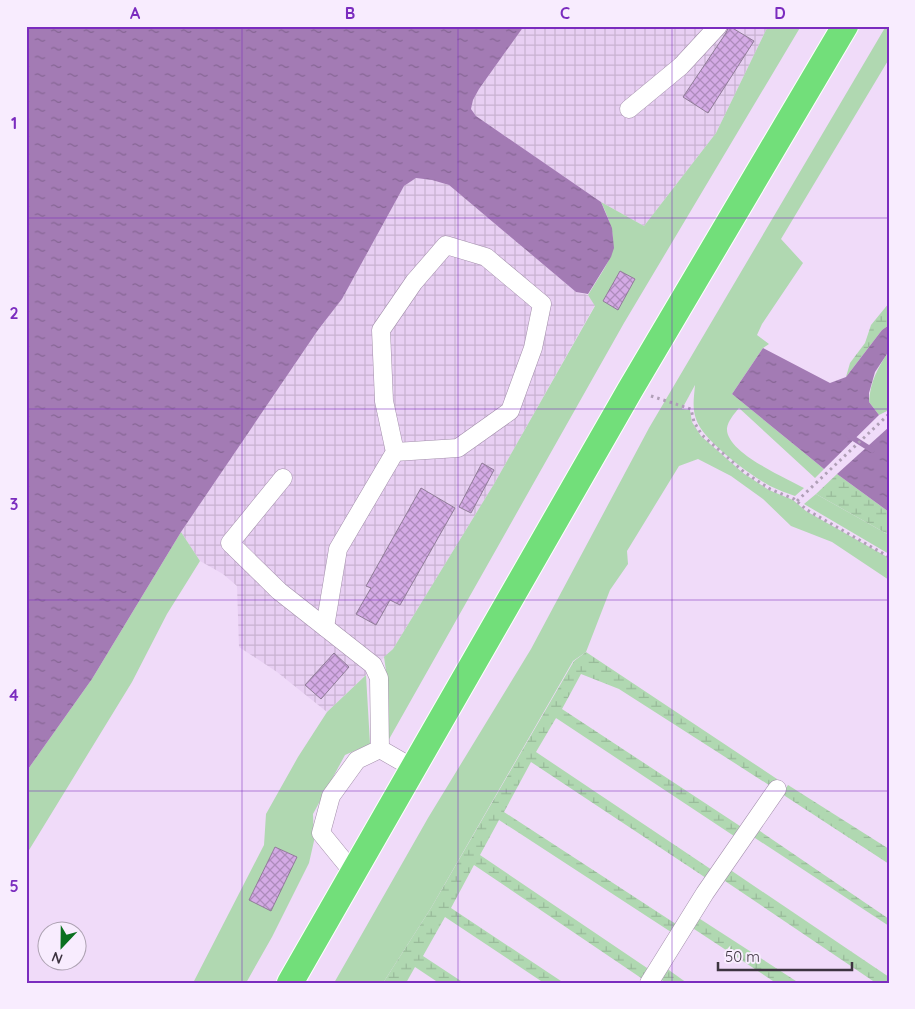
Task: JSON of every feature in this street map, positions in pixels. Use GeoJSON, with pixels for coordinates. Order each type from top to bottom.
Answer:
{"type":"FeatureCollection","features":[{"type":"Feature","properties":{"kind":"highway"},"geometry":{"type":"LineString","coordinates":[[290,983],[352,871],[630,390],[845,26]]}},
{"type":"Feature","properties":{"kind":"street"},"geometry":{"type":"LineString","coordinates":[[629,109],[681,66],[718,26]]}},
{"type":"Feature","properties":{"kind":"street"},"geometry":{"type":"LineString","coordinates":[[325,627],[338,549],[395,452],[384,401],[381,330],[414,282],[446,245],[486,257],[542,304],[533,348],[510,411],[458,448],[395,452]]}},
{"type":"Feature","properties":{"kind":"street"},"geometry":{"type":"LineString","coordinates":[[283,478],[230,543],[279,591],[373,665],[379,678],[380,749]]}},
{"type":"Feature","properties":{"kind":"street"},"geometry":{"type":"LineString","coordinates":[[380,749],[413,768]]}},
{"type":"Feature","properties":{"kind":"street"},"geometry":{"type":"LineString","coordinates":[[352,871],[321,833],[331,796],[356,760],[380,749]]}},
{"type":"Feature","properties":{"kind":"street"},"geometry":{"type":"LineString","coordinates":[[649,983],[705,893],[777,789]]}},
{"type":"Feature","properties":{"kind":"path"},"geometry":{"type":"LineString","coordinates":[[630,390],[691,409],[694,422],[702,435],[744,472],[770,489],[797,502],[807,510],[889,557]]}},
{"type":"Feature","properties":{"kind":"path"},"geometry":{"type":"LineString","coordinates":[[797,502],[889,414]]}},
{"type":"Feature","properties":{"kind":"shaded area"},"geometry":{"type":"Polygon","coordinates":[[[524,26],[768,26],[716,133],[644,226],[601,202],[476,116],[471,109],[479,89],[524,26]]]}},
{"type":"Feature","properties":{"kind":"shaded area"},"geometry":{"type":"Polygon","coordinates":[[[416,178],[449,185],[576,292],[588,295],[595,305],[494,484],[393,649],[327,712],[277,672],[239,647],[237,586],[223,574],[200,561],[181,532],[318,330],[342,299],[404,186],[416,178]]]}},
{"type":"Feature","properties":{"kind":"green space"},"geometry":{"type":"Polygon","coordinates":[[[768,26],[801,26],[624,323],[388,741],[385,718],[388,685],[384,657],[393,649],[494,484],[595,306],[588,295],[609,260],[613,241],[612,230],[601,202],[644,226],[716,133],[768,26]],[[620,271],[603,301],[618,309],[635,279],[620,271]]]}},
{"type":"Feature","properties":{"kind":"green space"},"geometry":{"type":"Polygon","coordinates":[[[886,26],[889,26],[889,59],[781,239],[803,263],[762,324],[757,335],[769,344],[763,348],[732,394],[824,469],[815,478],[739,408],[730,420],[727,428],[729,437],[736,446],[758,463],[804,488],[795,496],[776,489],[761,481],[728,457],[700,428],[695,415],[695,385],[682,409],[690,410],[692,422],[701,436],[743,473],[769,490],[793,500],[806,511],[889,558],[889,580],[832,542],[791,526],[763,499],[731,476],[698,459],[679,466],[627,551],[628,564],[610,590],[586,652],[573,661],[431,908],[383,983],[334,983],[428,818],[531,649],[649,428],[886,26]]]}},
{"type":"Feature","properties":{"kind":"green space"},"geometry":{"type":"Polygon","coordinates":[[[889,303],[889,325],[882,330],[846,377],[850,363],[865,343],[871,325],[889,303]]]}},
{"type":"Feature","properties":{"kind":"green space"},"geometry":{"type":"Polygon","coordinates":[[[889,351],[889,410],[879,415],[869,402],[871,388],[875,375],[889,351]]]}},
{"type":"Feature","properties":{"kind":"green space"},"geometry":{"type":"Polygon","coordinates":[[[837,474],[889,512],[889,535],[816,494],[837,474]]]}},
{"type":"Feature","properties":{"kind":"green space"},"geometry":{"type":"Polygon","coordinates":[[[816,494],[889,535],[889,554],[804,504],[816,494]]]}},
{"type":"Feature","properties":{"kind":"green space"},"geometry":{"type":"Polygon","coordinates":[[[181,532],[200,561],[167,614],[132,682],[26,855],[26,772],[92,679],[181,532]]]}},
{"type":"Feature","properties":{"kind":"green space"},"geometry":{"type":"Polygon","coordinates":[[[586,652],[777,779],[772,787],[619,689],[581,674],[562,709],[743,828],[737,838],[556,718],[536,752],[715,872],[709,880],[531,762],[504,812],[679,926],[674,934],[499,820],[480,855],[650,970],[644,980],[474,865],[451,908],[564,983],[544,983],[445,917],[423,956],[464,983],[439,983],[415,967],[406,983],[383,983],[431,908],[574,661],[586,652]]]}},
{"type":"Feature","properties":{"kind":"green space"},"geometry":{"type":"Polygon","coordinates":[[[366,675],[370,744],[345,755],[313,814],[314,841],[309,863],[272,937],[246,983],[193,983],[264,845],[266,814],[298,757],[327,712],[366,675]],[[275,847],[249,900],[297,857],[275,847]]]}},
{"type":"Feature","properties":{"kind":"green space"},"geometry":{"type":"Polygon","coordinates":[[[788,785],[889,849],[889,864],[782,794],[788,785]]]}},
{"type":"Feature","properties":{"kind":"green space"},"geometry":{"type":"Polygon","coordinates":[[[757,829],[889,919],[889,926],[752,836],[757,829]]]}},
{"type":"Feature","properties":{"kind":"green space"},"geometry":{"type":"Polygon","coordinates":[[[729,869],[889,977],[889,983],[876,983],[722,879],[729,869]]]}},
{"type":"Feature","properties":{"kind":"green space"},"geometry":{"type":"Polygon","coordinates":[[[697,917],[799,983],[776,983],[691,927],[697,917]]]}},
{"type":"Feature","properties":{"kind":"green space"},"geometry":{"type":"Polygon","coordinates":[[[666,968],[687,983],[666,983],[659,978],[666,968]]]}},
{"type":"Feature","properties":{"kind":"water"},"geometry":{"type":"Polygon","coordinates":[[[26,26],[524,26],[479,89],[471,109],[476,116],[601,202],[612,228],[614,248],[611,257],[588,294],[576,292],[449,185],[416,178],[404,186],[342,299],[318,330],[181,532],[92,679],[26,772],[26,26]]]}},
{"type":"Feature","properties":{"kind":"water"},"geometry":{"type":"Polygon","coordinates":[[[889,325],[889,351],[875,372],[869,393],[869,402],[879,415],[824,469],[732,394],[763,348],[830,383],[846,377],[882,330],[889,325]]]}},
{"type":"Feature","properties":{"kind":"water"},"geometry":{"type":"Polygon","coordinates":[[[889,427],[889,512],[837,474],[889,427]]]}},
{"type":"Feature","properties":{"kind":"building"},"geometry":{"type":"Polygon","coordinates":[[[729,26],[754,41],[708,113],[683,97],[729,26]]]}},
{"type":"Feature","properties":{"kind":"building"},"geometry":{"type":"Polygon","coordinates":[[[620,271],[635,279],[618,310],[603,301],[620,271]]]}},
{"type":"Feature","properties":{"kind":"building"},"geometry":{"type":"Polygon","coordinates":[[[482,463],[494,470],[471,513],[459,507],[482,463]]]}},
{"type":"Feature","properties":{"kind":"building"},"geometry":{"type":"Polygon","coordinates":[[[421,488],[455,508],[400,605],[390,600],[376,625],[356,614],[371,588],[366,586],[421,488]]]}},
{"type":"Feature","properties":{"kind":"building"},"geometry":{"type":"Polygon","coordinates":[[[334,653],[349,667],[321,699],[305,685],[334,653]]]}},
{"type":"Feature","properties":{"kind":"building"},"geometry":{"type":"Polygon","coordinates":[[[275,847],[297,857],[271,911],[249,900],[275,847]]]}},
{"type":"Feature","properties":{"kind":"waterway"},"geometry":{"type":"LineString","coordinates":[[848,435],[872,450]]}}]}
